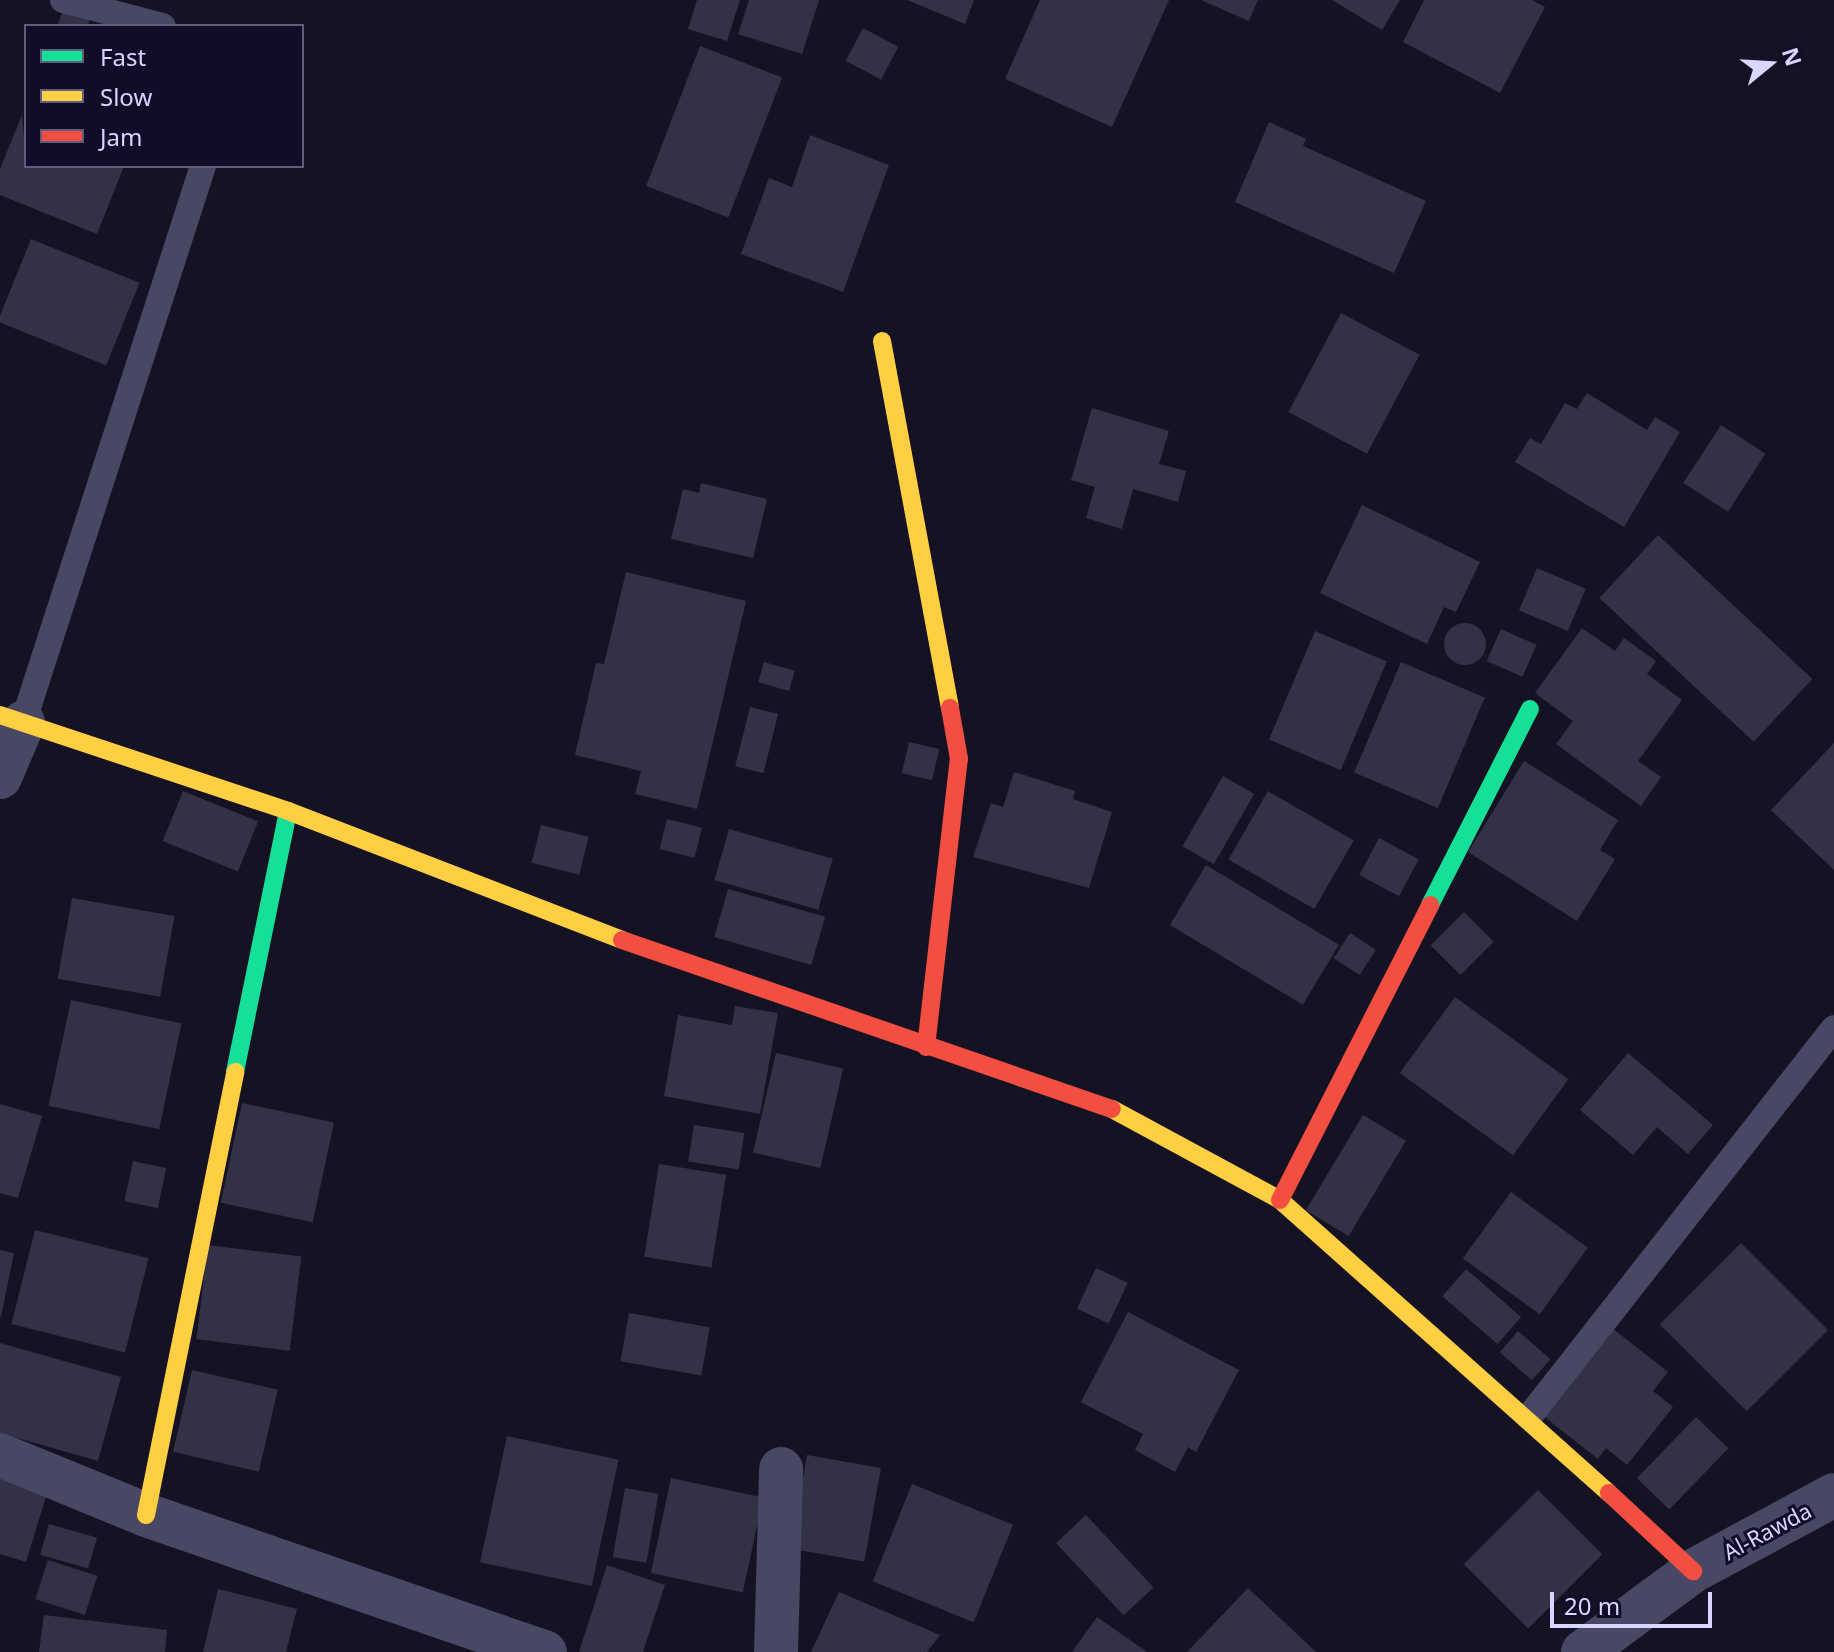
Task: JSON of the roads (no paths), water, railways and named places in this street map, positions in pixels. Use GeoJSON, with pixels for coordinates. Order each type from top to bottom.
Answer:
{"type":"FeatureCollection","features":[{"type":"Feature","properties":{"kind":"street"},"geometry":{"type":"LineString","coordinates":[[882,341],[959,759],[926,1047]]}},
{"type":"Feature","properties":{"kind":"street"},"geometry":{"type":"LineString","coordinates":[[1280,1200],[1530,709]]}},
{"type":"Feature","properties":{"kind":"street"},"geometry":{"type":"LineString","coordinates":[[0,777],[12,719],[288,811],[675,961],[1119,1112],[1280,1200],[1529,1417],[1693,1571]]}},
{"type":"Feature","properties":{"kind":"street"},"geometry":{"type":"LineString","coordinates":[[146,1515],[288,811]]}},
{"type":"Feature","properties":{"kind":"street"},"geometry":{"type":"LineString","coordinates":[[0,1455],[146,1515],[545,1652]]}},
{"type":"Feature","properties":{"kind":"street"},"geometry":{"type":"LineString","coordinates":[[776,1652],[781,1469]]}},
{"type":"Feature","properties":{"kind":"street","name":"Al-Rawda"},"geometry":{"type":"LineString","coordinates":[[1583,1652],[1693,1571],[1834,1495]]}},
{"type":"Feature","properties":{"kind":"lane"},"geometry":{"type":"LineString","coordinates":[[63,0],[155,24]]}},
{"type":"Feature","properties":{"kind":"lane"},"geometry":{"type":"LineString","coordinates":[[12,719],[202,168]]}},
{"type":"Feature","properties":{"kind":"lane"},"geometry":{"type":"LineString","coordinates":[[1529,1417],[1834,1028]]}}]}
